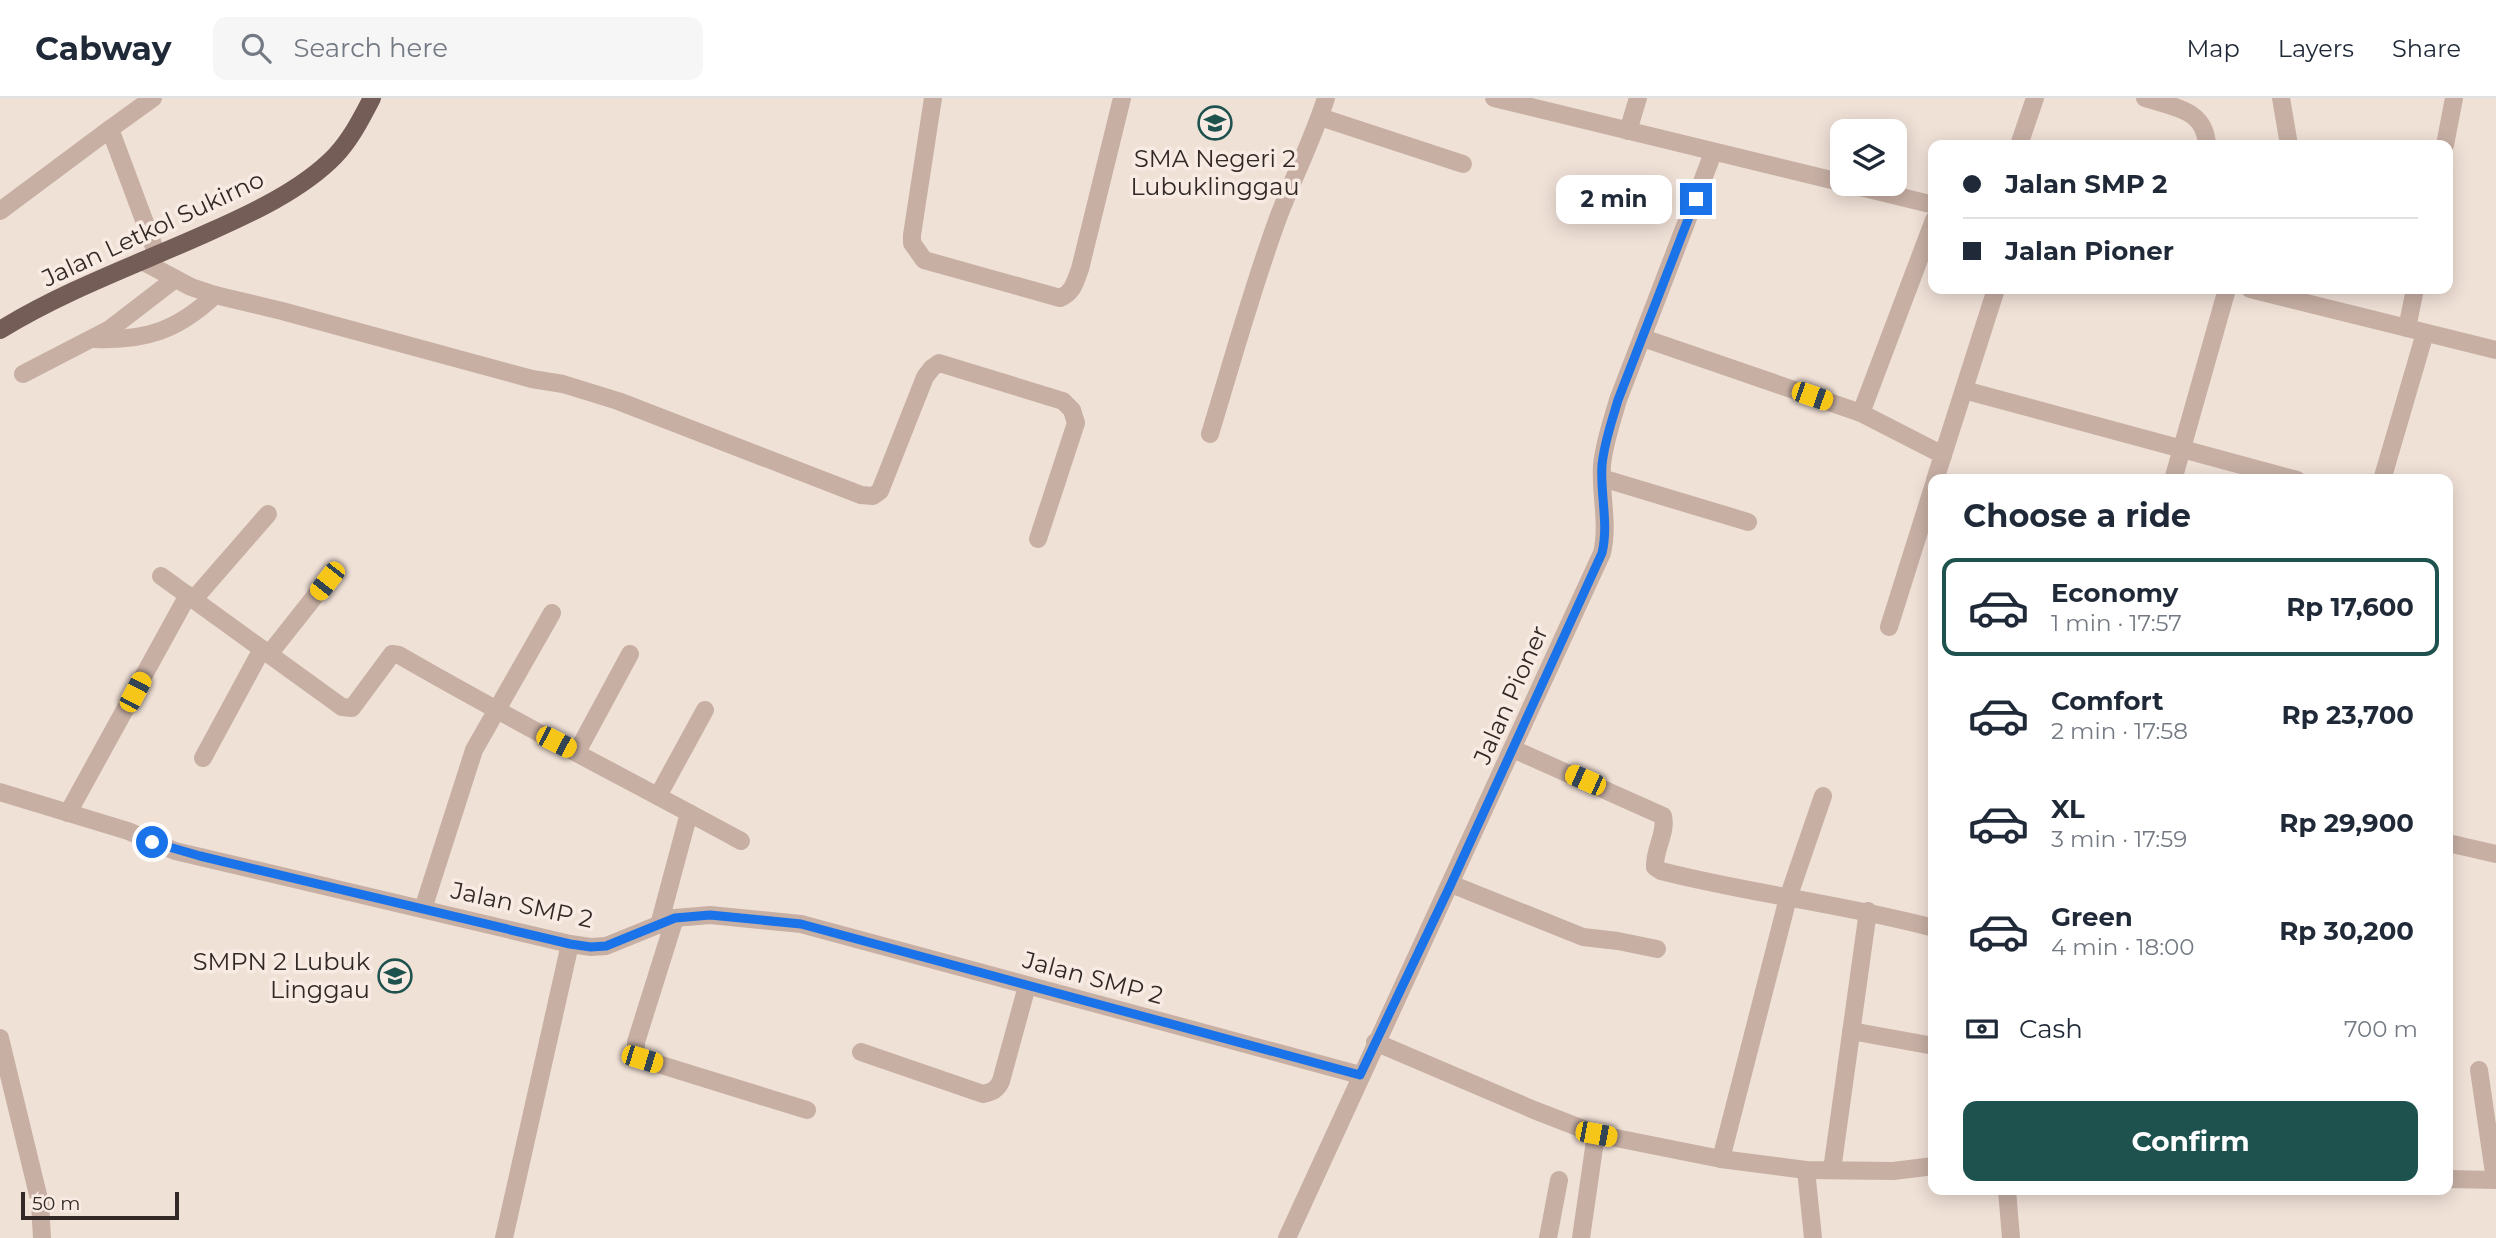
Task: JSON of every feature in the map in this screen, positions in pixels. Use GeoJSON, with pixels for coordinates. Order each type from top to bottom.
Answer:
{"type":"FeatureCollection","features":[{"type":"Feature","properties":{"kind":"main road","name":"Jalan Letkol Sukirno"},"geometry":{"type":"LineString","coordinates":[[0,330],[65,296],[245,216],[280,197],[333,158],[348,140],[372,98]]}},
{"type":"Feature","properties":{"kind":"street"},"geometry":{"type":"LineString","coordinates":[[0,211],[153,98]]}},
{"type":"Feature","properties":{"kind":"street"},"geometry":{"type":"LineString","coordinates":[[933,98],[912,235],[916,250],[924,260],[1060,298],[1068,295],[1073,288],[1080,269],[1122,98]]}},
{"type":"Feature","properties":{"kind":"street"},"geometry":{"type":"LineString","coordinates":[[1209,434],[1256,282],[1326,98]]}},
{"type":"Feature","properties":{"kind":"street"},"geometry":{"type":"LineString","coordinates":[[1494,98],[1928,204]]}},
{"type":"Feature","properties":{"kind":"street"},"geometry":{"type":"LineString","coordinates":[[1628,131],[1638,98]]}},
{"type":"Feature","properties":{"kind":"street"},"geometry":{"type":"LineString","coordinates":[[2020,140],[2035,98]]}},
{"type":"Feature","properties":{"kind":"street"},"geometry":{"type":"LineString","coordinates":[[2145,98],[2195,116],[2204,125],[2206,140]]}},
{"type":"Feature","properties":{"kind":"street"},"geometry":{"type":"LineString","coordinates":[[2281,98],[2288,140]]}},
{"type":"Feature","properties":{"kind":"street"},"geometry":{"type":"LineString","coordinates":[[2446,140],[2454,98]]}},
{"type":"Feature","properties":{"kind":"street"},"geometry":{"type":"LineString","coordinates":[[1320,117],[1463,164]]}},
{"type":"Feature","properties":{"kind":"street"},"geometry":{"type":"LineString","coordinates":[[110,130],[149,258],[175,279],[215,295],[532,379],[563,384],[861,495],[873,496],[880,491],[925,377],[939,363],[1063,401],[1072,410],[1076,423],[1038,539]]}},
{"type":"Feature","properties":{"kind":"street","name":"Jalan Pioner"},"geometry":{"type":"LineString","coordinates":[[1287,1238],[1602,553],[1605,533],[1602,463],[1608,432],[1713,153]]}},
{"type":"Feature","properties":{"kind":"street"},"geometry":{"type":"LineString","coordinates":[[1861,413],[1928,236]]}},
{"type":"Feature","properties":{"kind":"street"},"geometry":{"type":"LineString","coordinates":[[23,374],[110,329],[175,279]]}},
{"type":"Feature","properties":{"kind":"street"},"geometry":{"type":"LineString","coordinates":[[1937,474],[1994,294]]}},
{"type":"Feature","properties":{"kind":"street"},"geometry":{"type":"LineString","coordinates":[[2175,474],[2226,294]]}},
{"type":"Feature","properties":{"kind":"street"},"geometry":{"type":"LineString","coordinates":[[2291,294],[2316,297],[2407,328],[2496,350]]}},
{"type":"Feature","properties":{"kind":"street"},"geometry":{"type":"LineString","coordinates":[[2407,328],[2414,294]]}},
{"type":"Feature","properties":{"kind":"street"},"geometry":{"type":"LineString","coordinates":[[92,339],[115,340],[159,331],[183,322],[215,295]]}},
{"type":"Feature","properties":{"kind":"street"},"geometry":{"type":"LineString","coordinates":[[2384,474],[2425,333]]}},
{"type":"Feature","properties":{"kind":"street"},"geometry":{"type":"LineString","coordinates":[[1643,338],[1861,413],[1943,455]]}},
{"type":"Feature","properties":{"kind":"street"},"geometry":{"type":"LineString","coordinates":[[1964,390],[2275,474]]}},
{"type":"Feature","properties":{"kind":"street"},"geometry":{"type":"LineString","coordinates":[[1602,478],[1748,522]]}},
{"type":"Feature","properties":{"kind":"street"},"geometry":{"type":"LineString","coordinates":[[1889,627],[1928,501]]}},
{"type":"Feature","properties":{"kind":"street"},"geometry":{"type":"LineString","coordinates":[[68,813],[191,597],[268,514]]}},
{"type":"Feature","properties":{"kind":"street"},"geometry":{"type":"LineString","coordinates":[[161,576],[342,706],[352,708],[392,654],[399,655],[494,710],[741,841]]}},
{"type":"Feature","properties":{"kind":"street"},"geometry":{"type":"LineString","coordinates":[[203,758],[266,651],[327,581]]}},
{"type":"Feature","properties":{"kind":"street"},"geometry":{"type":"LineString","coordinates":[[422,909],[474,750],[494,710],[552,613]]}},
{"type":"Feature","properties":{"kind":"street"},"geometry":{"type":"LineString","coordinates":[[577,752],[630,654]]}},
{"type":"Feature","properties":{"kind":"street"},"geometry":{"type":"LineString","coordinates":[[658,796],[705,710]]}},
{"type":"Feature","properties":{"kind":"street"},"geometry":{"type":"LineString","coordinates":[[1513,749],[1663,816],[1665,823],[1654,860],[1655,867],[1661,871],[1788,898],[1868,911],[1928,926]]}},
{"type":"Feature","properties":{"kind":"street","name":"Jalan SMP 2"},"geometry":{"type":"LineString","coordinates":[[0,792],[128,831],[175,850],[570,944],[606,946],[667,921],[710,915],[801,924],[1360,1075]]}},
{"type":"Feature","properties":{"kind":"street"},"geometry":{"type":"LineString","coordinates":[[1721,1159],[1788,898],[1824,796]]}},
{"type":"Feature","properties":{"kind":"street"},"geometry":{"type":"LineString","coordinates":[[690,813],[667,921],[636,1042],[636,1053],[642,1059],[807,1110]]}},
{"type":"Feature","properties":{"kind":"street"},"geometry":{"type":"LineString","coordinates":[[2453,844],[2496,854]]}},
{"type":"Feature","properties":{"kind":"street"},"geometry":{"type":"LineString","coordinates":[[1451,884],[1583,937],[1657,949]]}},
{"type":"Feature","properties":{"kind":"street"},"geometry":{"type":"LineString","coordinates":[[1832,1170],[1868,911]]}},
{"type":"Feature","properties":{"kind":"street"},"geometry":{"type":"LineString","coordinates":[[505,1238],[570,944]]}},
{"type":"Feature","properties":{"kind":"street"},"geometry":{"type":"LineString","coordinates":[[861,1052],[983,1094],[990,1092],[998,1088],[1001,1081],[1027,986]]}},
{"type":"Feature","properties":{"kind":"street"},"geometry":{"type":"LineString","coordinates":[[1851,1031],[1928,1045]]}},
{"type":"Feature","properties":{"kind":"street"},"geometry":{"type":"LineString","coordinates":[[0,1038],[40,1203],[42,1238]]}},
{"type":"Feature","properties":{"kind":"street"},"geometry":{"type":"LineString","coordinates":[[1375,1042],[1596,1134],[1721,1159],[1806,1170],[1893,1171],[1928,1167]]}},
{"type":"Feature","properties":{"kind":"street"},"geometry":{"type":"LineString","coordinates":[[2453,1179],[2495,1180],[2479,1070]]}},
{"type":"Feature","properties":{"kind":"street"},"geometry":{"type":"LineString","coordinates":[[1581,1238],[1596,1134]]}},
{"type":"Feature","properties":{"kind":"street"},"geometry":{"type":"LineString","coordinates":[[1806,1170],[1813,1238]]}},
{"type":"Feature","properties":{"kind":"street"},"geometry":{"type":"LineString","coordinates":[[1548,1238],[1559,1180]]}},
{"type":"Feature","properties":{"kind":"street"},"geometry":{"type":"LineString","coordinates":[[2007,1195],[2011,1238]]}},
{"type":"Feature","properties":{"kind":"place","name":"SMA Negeri 2 Lubuklinggau"},"geometry":{"type":"Point","coordinates":[1215,123]}},
{"type":"Feature","properties":{"kind":"place","name":"SMPN 2 Lubuk Linggau"},"geometry":{"type":"Point","coordinates":[395,976]}},
{"type":"Feature","properties":{"kind":"route"},"geometry":{"type":"LineString","coordinates":[[152,842],[200,856],[591,947],[619,943],[675,918],[710,915],[801,924],[1360,1075],[1451,884],[1602,553],[1605,541],[1602,463],[1608,432],[1696,199]]}}]}
